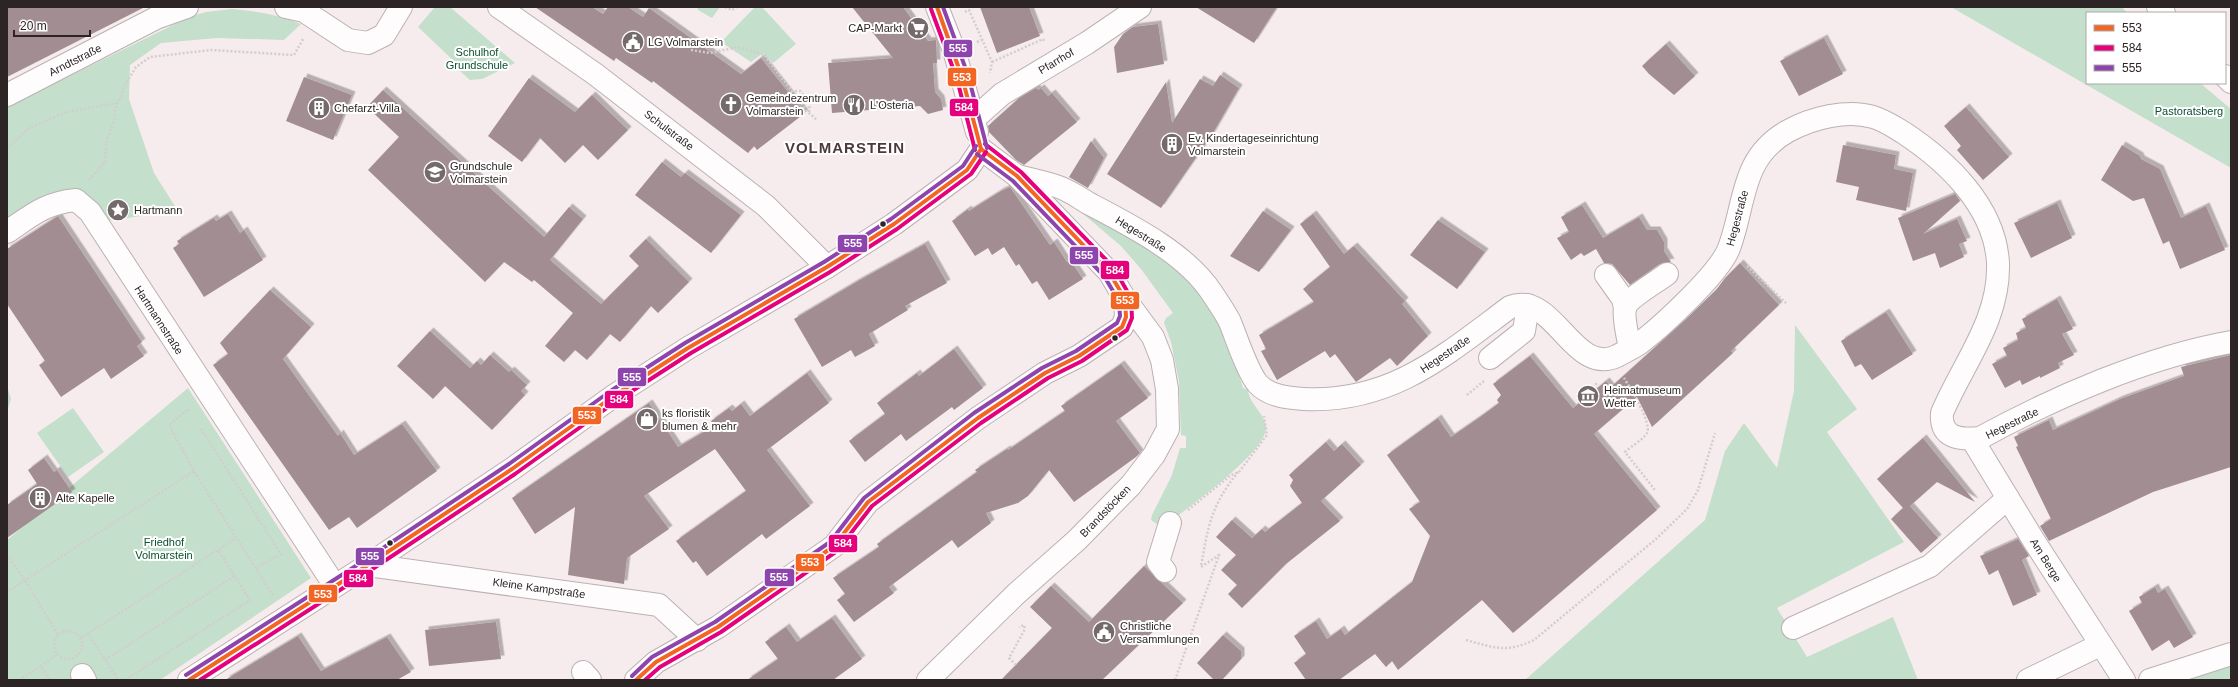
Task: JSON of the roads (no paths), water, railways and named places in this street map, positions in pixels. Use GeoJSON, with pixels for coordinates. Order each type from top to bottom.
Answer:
{"type":"FeatureCollection","features":[{"type":"Feature","properties":{"kind":"street","name":"Arndtstraße"},"geometry":{"type":"LineString","coordinates":[[7,95],[156,18],[187,7]]}},
{"type":"Feature","properties":{"kind":"street"},"geometry":{"type":"LineString","coordinates":[[286,7],[304,12],[348,40],[368,43],[384,35],[402,7]]}},
{"type":"Feature","properties":{"kind":"street","name":"Schulstraße"},"geometry":{"type":"LineString","coordinates":[[499,7],[601,79],[761,201],[827,267]]}},
{"type":"Feature","properties":{"kind":"street"},"geometry":{"type":"LineString","coordinates":[[937,7],[954,50],[975,118],[981,149],[1017,176]]}},
{"type":"Feature","properties":{"kind":"street","name":"Pfarrhof"},"geometry":{"type":"LineString","coordinates":[[975,118],[1002,94],[1087,43],[1140,7]]}},
{"type":"Feature","properties":{"kind":"street","name":"Hegestraße"},"geometry":{"type":"LineString","coordinates":[[1017,176],[1057,186],[1130,226],[1162,246],[1191,268],[1211,291],[1229,320],[1241,351],[1258,384],[1274,394],[1287,398],[1316,399],[1350,396],[1398,383],[1417,373],[1462,343],[1510,307],[1518,304],[1528,305],[1541,311],[1576,346],[1586,353],[1604,359],[1614,357],[1639,343],[1703,284],[1720,265],[1729,249],[1748,177],[1756,159],[1766,148],[1788,131],[1824,118],[1844,114],[1864,115],[1888,123],[1922,146],[1953,174],[1981,207],[1996,245],[1998,276],[1992,311],[1942,413],[1941,424],[1946,432],[1960,438],[1980,438],[2115,376],[2175,355],[2231,342]]}},
{"type":"Feature","properties":{"kind":"street"},"geometry":{"type":"LineString","coordinates":[[189,680],[368,565],[512,468],[622,391],[688,348],[827,267],[894,224],[966,170],[981,149]]}},
{"type":"Feature","properties":{"kind":"street","name":"Brandstöcken"},"geometry":{"type":"LineString","coordinates":[[928,680],[1016,594],[1077,540],[1131,485],[1154,455],[1168,429],[1167,389],[1162,360],[1153,337],[1125,299],[1109,272],[1017,176]]}},
{"type":"Feature","properties":{"kind":"street","name":"Hartmannstraße"},"geometry":{"type":"LineString","coordinates":[[7,232],[37,212],[57,202],[76,200],[90,212],[172,340],[335,586]]}},
{"type":"Feature","properties":{"kind":"street"},"geometry":{"type":"LineString","coordinates":[[1625,308],[1631,301],[1667,274]]}},
{"type":"Feature","properties":{"kind":"street"},"geometry":{"type":"LineString","coordinates":[[1606,275],[1623,299],[1627,337],[1630,348]]}},
{"type":"Feature","properties":{"kind":"street"},"geometry":{"type":"LineString","coordinates":[[636,680],[656,662],[697,640],[834,546],[868,502],[978,418],[1045,373],[1079,356],[1122,327],[1126,317],[1125,299]]}},
{"type":"Feature","properties":{"kind":"street"},"geometry":{"type":"LineString","coordinates":[[1490,367],[1524,331],[1528,305]]}},
{"type":"Feature","properties":{"kind":"street","name":"Am Berge"},"geometry":{"type":"LineString","coordinates":[[1972,439],[2100,645],[2124,680]]}},
{"type":"Feature","properties":{"kind":"street"},"geometry":{"type":"LineString","coordinates":[[1793,628],[1930,566],[2008,498]]}},
{"type":"Feature","properties":{"kind":"street"},"geometry":{"type":"LineString","coordinates":[[1165,571],[1158,562],[1170,524]]}},
{"type":"Feature","properties":{"kind":"street","name":"Kleine Kampstraße"},"geometry":{"type":"LineString","coordinates":[[368,565],[659,605],[697,640]]}},
{"type":"Feature","properties":{"kind":"street"},"geometry":{"type":"LineString","coordinates":[[2028,680],[2100,645]]}},
{"type":"Feature","properties":{"kind":"street"},"geometry":{"type":"LineString","coordinates":[[2150,680],[2231,654]]}},
{"type":"Feature","properties":{"kind":"place","name":"CAP-Markt"},"geometry":{"type":"Point","coordinates":[918,28]}},
{"type":"Feature","properties":{"kind":"place","name":"LG Volmarstein"},"geometry":{"type":"Point","coordinates":[633,42]}},
{"type":"Feature","properties":{"kind":"place","name":"Gemeindezentrum Volmarstein"},"geometry":{"type":"Point","coordinates":[731,104]}},
{"type":"Feature","properties":{"kind":"place","name":"L'Osteria"},"geometry":{"type":"Point","coordinates":[854,105]}},
{"type":"Feature","properties":{"kind":"place","name":"Chefarzt-Villa"},"geometry":{"type":"Point","coordinates":[319,108]}},
{"type":"Feature","properties":{"kind":"place","name":"Ev. Kindertageseinrichtung Volmarstein"},"geometry":{"type":"Point","coordinates":[1172,144]}},
{"type":"Feature","properties":{"kind":"place","name":"Grundschule Volmarstein"},"geometry":{"type":"Point","coordinates":[435,172]}},
{"type":"Feature","properties":{"kind":"place","name":"Hartmann"},"geometry":{"type":"Point","coordinates":[118,210]}},
{"type":"Feature","properties":{"kind":"place","name":"Heimatmuseum Wetter"},"geometry":{"type":"Point","coordinates":[1588,396]}},
{"type":"Feature","properties":{"kind":"place","name":"ks floristik blumen & mehr"},"geometry":{"type":"Point","coordinates":[647,419]}},
{"type":"Feature","properties":{"kind":"place","name":"Alte Kapelle"},"geometry":{"type":"Point","coordinates":[40,498]}},
{"type":"Feature","properties":{"kind":"place","name":"Christliche Versammlungen"},"geometry":{"type":"Point","coordinates":[1104,632]}},
{"type":"Feature","properties":{"kind":"district","name":"VOLMARSTEIN"},"geometry":{"type":"Point","coordinates":[845,148]}},
{"type":"Feature","properties":{"kind":"park label","name":"Schulhof Grundschule"},"geometry":{"type":"Point","coordinates":[477,58]}},
{"type":"Feature","properties":{"kind":"park label","name":"Pastoratsberg"},"geometry":{"type":"Point","coordinates":[2189,111]}},
{"type":"Feature","properties":{"kind":"park label","name":"Friedhof Volmarstein"},"geometry":{"type":"Point","coordinates":[164,548]}}]}
